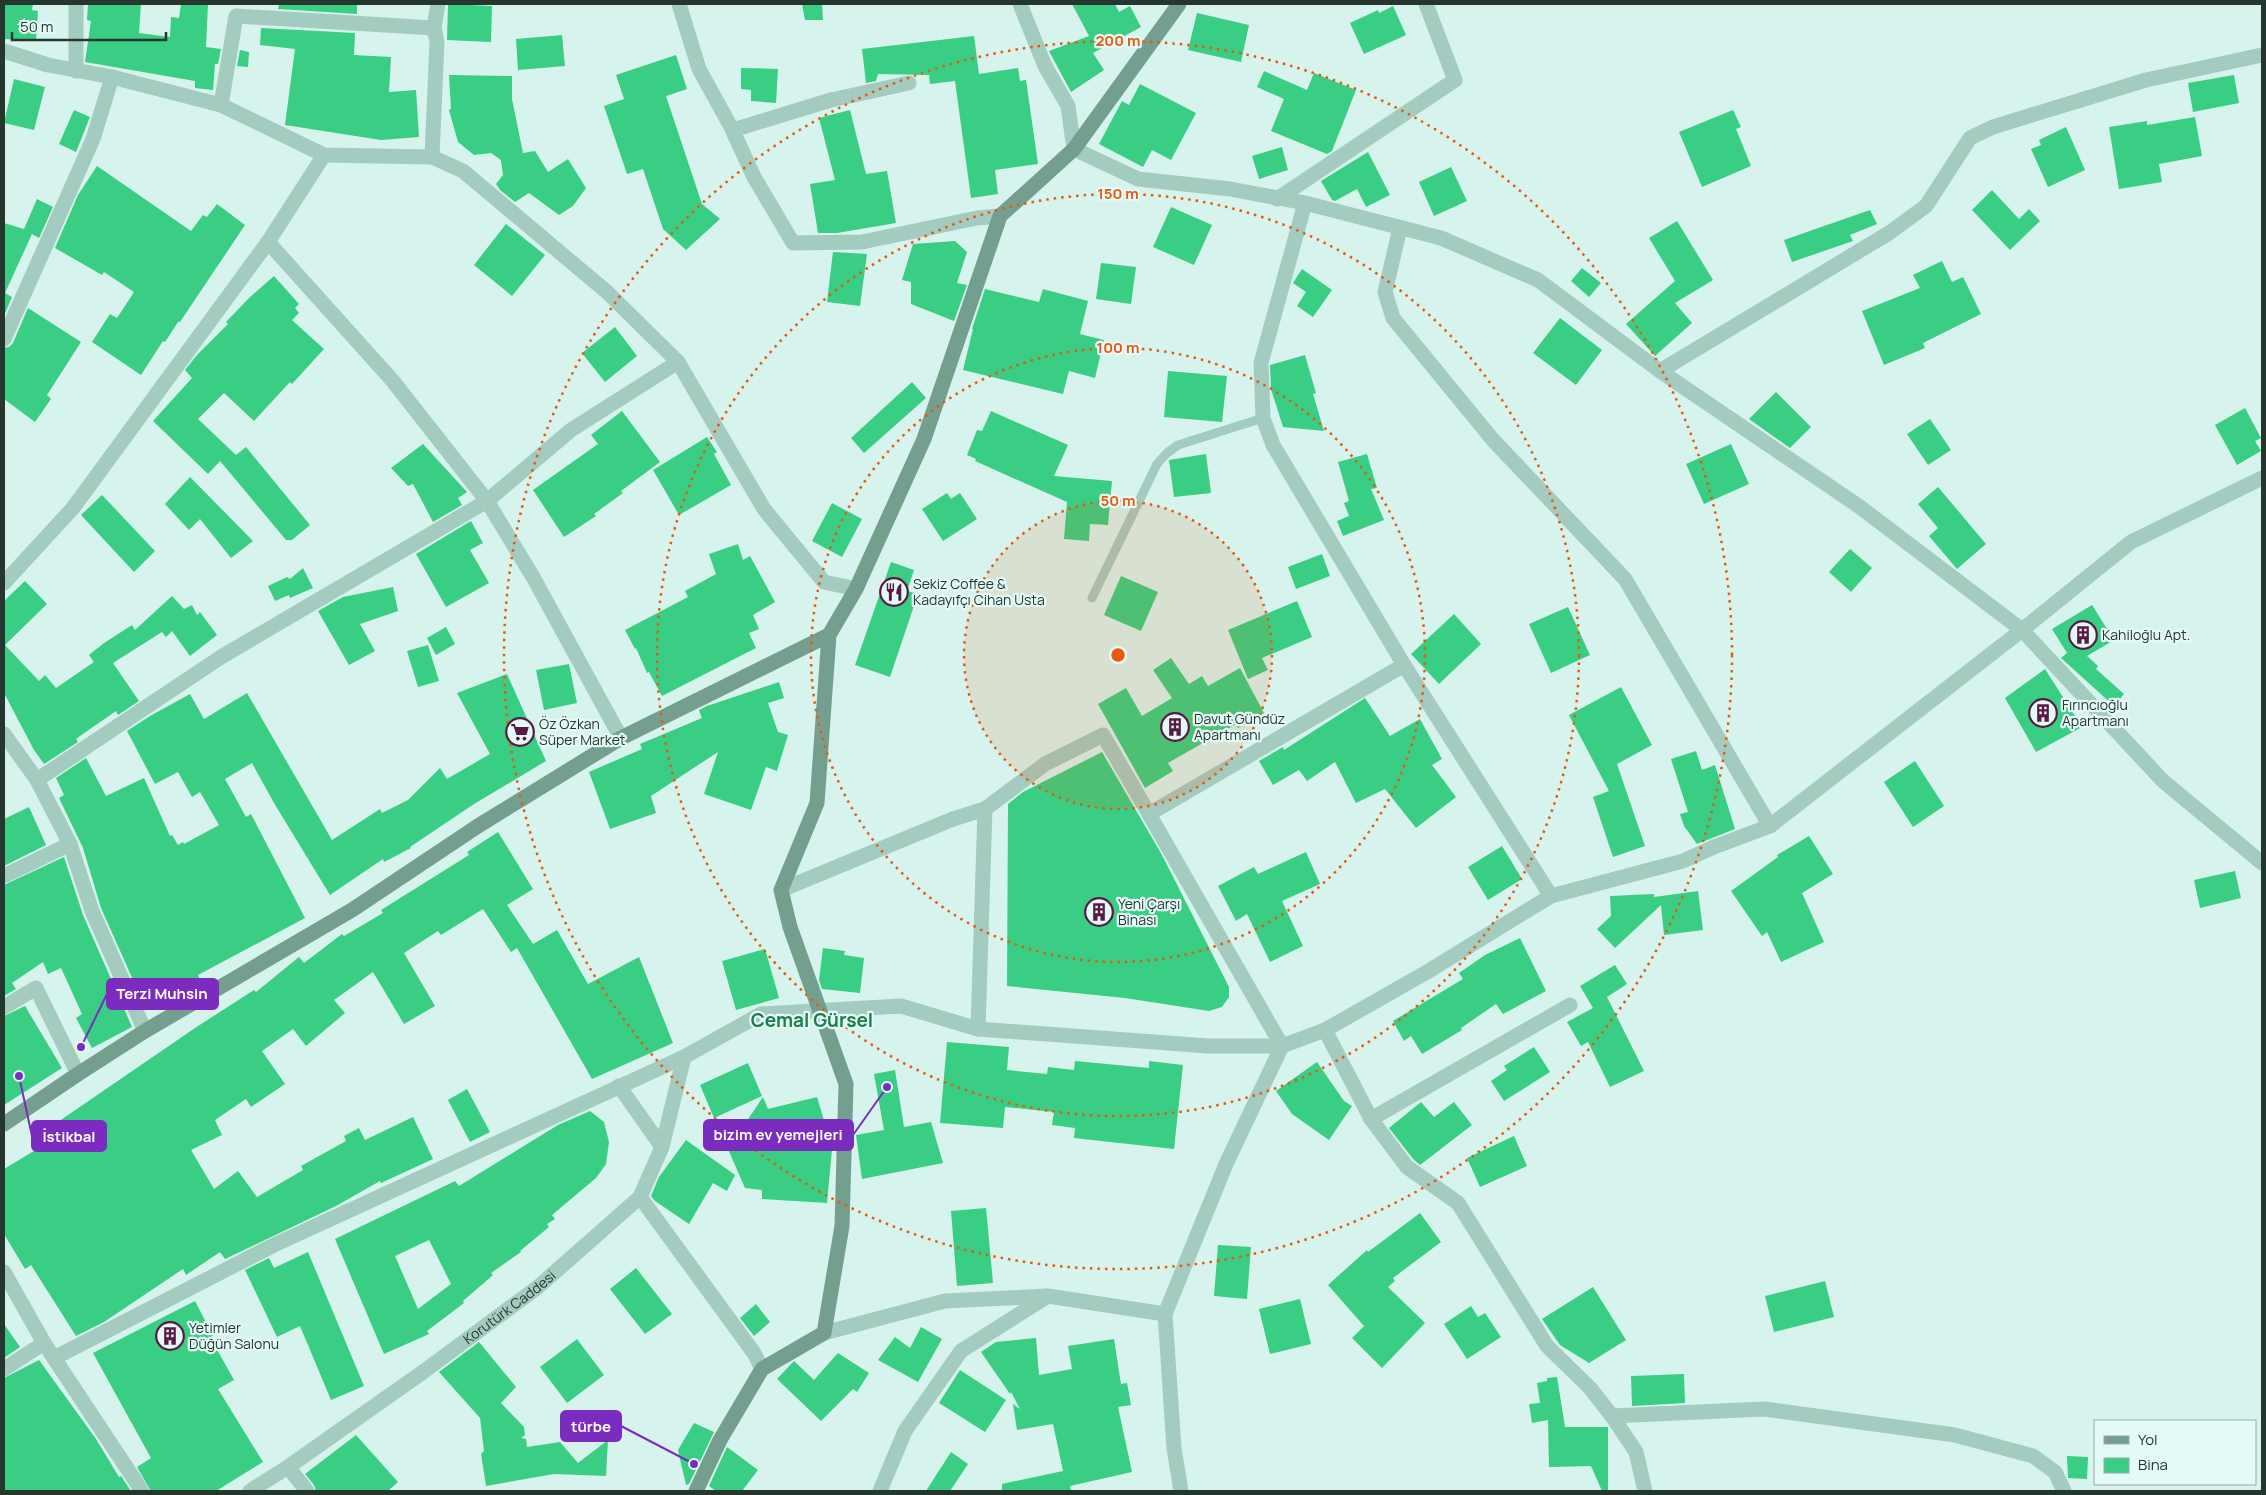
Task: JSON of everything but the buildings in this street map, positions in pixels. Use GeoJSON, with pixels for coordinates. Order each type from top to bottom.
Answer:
{"type":"FeatureCollection","features":[{"type":"Feature","properties":{"kind":"street"},"geometry":{"type":"LineString","coordinates":[[76,4],[76,71]]}},
{"type":"Feature","properties":{"kind":"street"},"geometry":{"type":"LineString","coordinates":[[432,157],[437,42],[434,28],[438,4]]}},
{"type":"Feature","properties":{"kind":"street"},"geometry":{"type":"LineString","coordinates":[[679,4],[699,69],[733,130],[754,177],[792,242],[862,242],[977,218],[1000,216]]}},
{"type":"Feature","properties":{"kind":"street"},"geometry":{"type":"LineString","coordinates":[[1020,4],[1045,66],[1068,106],[1074,149]]}},
{"type":"Feature","properties":{"kind":"street"},"geometry":{"type":"LineString","coordinates":[[824,1333],[842,1226],[846,1084],[790,927],[781,890],[817,803],[829,636],[856,589],[924,439],[1000,216],[1074,149],[1179,4]]}},
{"type":"Feature","properties":{"kind":"street"},"geometry":{"type":"LineString","coordinates":[[1276,198],[1454,80],[1426,4]]}},
{"type":"Feature","properties":{"kind":"street"},"geometry":{"type":"LineString","coordinates":[[221,105],[236,16],[434,28]]}},
{"type":"Feature","properties":{"kind":"street"},"geometry":{"type":"LineString","coordinates":[[4,51],[76,71],[221,105],[324,155],[432,157],[463,171],[607,292],[678,362],[764,509],[824,582],[856,589]]}},
{"type":"Feature","properties":{"kind":"street"},"geometry":{"type":"LineString","coordinates":[[1660,371],[1889,233],[1926,206],[1970,138],[1993,127],[2146,80],[2262,55]]}},
{"type":"Feature","properties":{"kind":"street"},"geometry":{"type":"LineString","coordinates":[[4,339],[93,139],[112,78]]}},
{"type":"Feature","properties":{"kind":"street"},"geometry":{"type":"LineString","coordinates":[[733,130],[831,100],[909,83]]}},
{"type":"Feature","properties":{"kind":"street"},"geometry":{"type":"LineString","coordinates":[[1074,149],[1138,179],[1230,189],[1304,204],[1441,238],[1538,280],[1660,371],[1860,507],[2022,630],[2163,781],[2262,863]]}},
{"type":"Feature","properties":{"kind":"street"},"geometry":{"type":"LineString","coordinates":[[4,583],[73,508],[268,242],[324,155]]}},
{"type":"Feature","properties":{"kind":"street"},"geometry":{"type":"LineString","coordinates":[[1304,204],[1261,363],[1263,418],[1273,445],[1404,666],[1551,896]]}},
{"type":"Feature","properties":{"kind":"street"},"geometry":{"type":"LineString","coordinates":[[1400,228],[1385,292],[1393,318],[1494,440],[1625,579],[1770,826]]}},
{"type":"Feature","properties":{"kind":"street"},"geometry":{"type":"LineString","coordinates":[[268,242],[392,380],[487,501],[534,576],[621,738]]}},
{"type":"Feature","properties":{"kind":"street"},"geometry":{"type":"LineString","coordinates":[[37,780],[221,658],[487,501],[571,430],[678,362]]}},
{"type":"Feature","properties":{"kind":"street"},"geometry":{"type":"LineString","coordinates":[[54,1358],[274,1245],[684,1057],[761,1014],[820,1009],[900,1006],[978,1029],[1208,1046],[1282,1046],[1324,1030],[1427,972],[1551,896],[1683,861],[1770,826],[2022,630],[2131,542],[2262,478]]}},
{"type":"Feature","properties":{"kind":"street"},"geometry":{"type":"LineString","coordinates":[[4,1124],[145,1031],[352,910],[478,826],[621,738],[829,636]]}},
{"type":"Feature","properties":{"kind":"street"},"geometry":{"type":"LineString","coordinates":[[1148,814],[1404,666]]}},
{"type":"Feature","properties":{"kind":"street"},"geometry":{"type":"LineString","coordinates":[[4,734],[37,780],[70,844],[92,911],[145,1031]]}},
{"type":"Feature","properties":{"kind":"street"},"geometry":{"type":"LineString","coordinates":[[781,890],[953,819],[985,809],[1046,764],[1103,735],[1282,1046]]}},
{"type":"Feature","properties":{"kind":"street"},"geometry":{"type":"LineString","coordinates":[[978,1029],[985,809]]}},
{"type":"Feature","properties":{"kind":"street"},"geometry":{"type":"LineString","coordinates":[[4,876],[70,844]]}},
{"type":"Feature","properties":{"kind":"street"},"geometry":{"type":"LineString","coordinates":[[4,1007],[36,988],[78,1074]]}},
{"type":"Feature","properties":{"kind":"street"},"geometry":{"type":"LineString","coordinates":[[1371,1120],[1570,1005]]}},
{"type":"Feature","properties":{"kind":"street"},"geometry":{"type":"LineString","coordinates":[[1324,1030],[1371,1120],[1407,1167],[1458,1204],[1547,1346],[1590,1388],[1612,1416],[1636,1452],[1645,1491]]}},
{"type":"Feature","properties":{"kind":"street"},"geometry":{"type":"LineString","coordinates":[[1182,1491],[1174,1448],[1165,1314],[1226,1164],[1282,1046]]}},
{"type":"Feature","properties":{"kind":"street","name":"Korutürk Caddesi"},"geometry":{"type":"LineString","coordinates":[[250,1491],[288,1467],[538,1287],[640,1197],[662,1147],[684,1057]]}},
{"type":"Feature","properties":{"kind":"street"},"geometry":{"type":"LineString","coordinates":[[619,1086],[662,1147]]}},
{"type":"Feature","properties":{"kind":"street"},"geometry":{"type":"LineString","coordinates":[[640,1197],[754,1352],[762,1369]]}},
{"type":"Feature","properties":{"kind":"street"},"geometry":{"type":"LineString","coordinates":[[4,1272],[44,1344],[142,1491]]}},
{"type":"Feature","properties":{"kind":"street"},"geometry":{"type":"LineString","coordinates":[[696,1491],[720,1440],[762,1369],[824,1333],[945,1301],[1048,1296],[1165,1314]]}},
{"type":"Feature","properties":{"kind":"street"},"geometry":{"type":"LineString","coordinates":[[880,1491],[905,1431],[961,1351],[1048,1296]]}},
{"type":"Feature","properties":{"kind":"street"},"geometry":{"type":"LineString","coordinates":[[4,1369],[44,1344]]}},
{"type":"Feature","properties":{"kind":"street"},"geometry":{"type":"LineString","coordinates":[[1612,1416],[1764,1409],[1955,1434],[2033,1456],[2055,1472],[2064,1491]]}},
{"type":"Feature","properties":{"kind":"street"},"geometry":{"type":"LineString","coordinates":[[288,1467],[307,1491]]}},
{"type":"Feature","properties":{"kind":"lane"},"geometry":{"type":"LineString","coordinates":[[1092,598],[1157,464],[1167,453],[1178,445],[1263,418]]}},
{"type":"Feature","properties":{"kind":"place","name":"Sekiz Coffee & Kadayıfçı Cihan Usta"},"geometry":{"type":"Point","coordinates":[894,592]}},
{"type":"Feature","properties":{"kind":"place","name":"Kahiloğlu Apt."},"geometry":{"type":"Point","coordinates":[2083,635]}},
{"type":"Feature","properties":{"kind":"place","name":"Fırıncıoğlu Apartmanı"},"geometry":{"type":"Point","coordinates":[2043,713]}},
{"type":"Feature","properties":{"kind":"place","name":"Davut Gündüz Apartmanı"},"geometry":{"type":"Point","coordinates":[1175,727]}},
{"type":"Feature","properties":{"kind":"place","name":"Öz Özkan Süper Market"},"geometry":{"type":"Point","coordinates":[520,732]}},
{"type":"Feature","properties":{"kind":"place","name":"Yeni Çarşı Binası"},"geometry":{"type":"Point","coordinates":[1099,912]}},
{"type":"Feature","properties":{"kind":"place","name":"Terzi Muhsin"},"geometry":{"type":"Point","coordinates":[81,1047]}},
{"type":"Feature","properties":{"kind":"place","name":"İstikbal"},"geometry":{"type":"Point","coordinates":[19,1076]}},
{"type":"Feature","properties":{"kind":"place","name":"bizim ev yemejleri"},"geometry":{"type":"Point","coordinates":[887,1087]}},
{"type":"Feature","properties":{"kind":"place","name":"Yetimler Düğün Salonu"},"geometry":{"type":"Point","coordinates":[170,1336]}},
{"type":"Feature","properties":{"kind":"place","name":"türbe"},"geometry":{"type":"Point","coordinates":[694,1464]}},
{"type":"Feature","properties":{"kind":"district","name":"Cemal Gürsel"},"geometry":{"type":"Point","coordinates":[812,1020]}}]}
